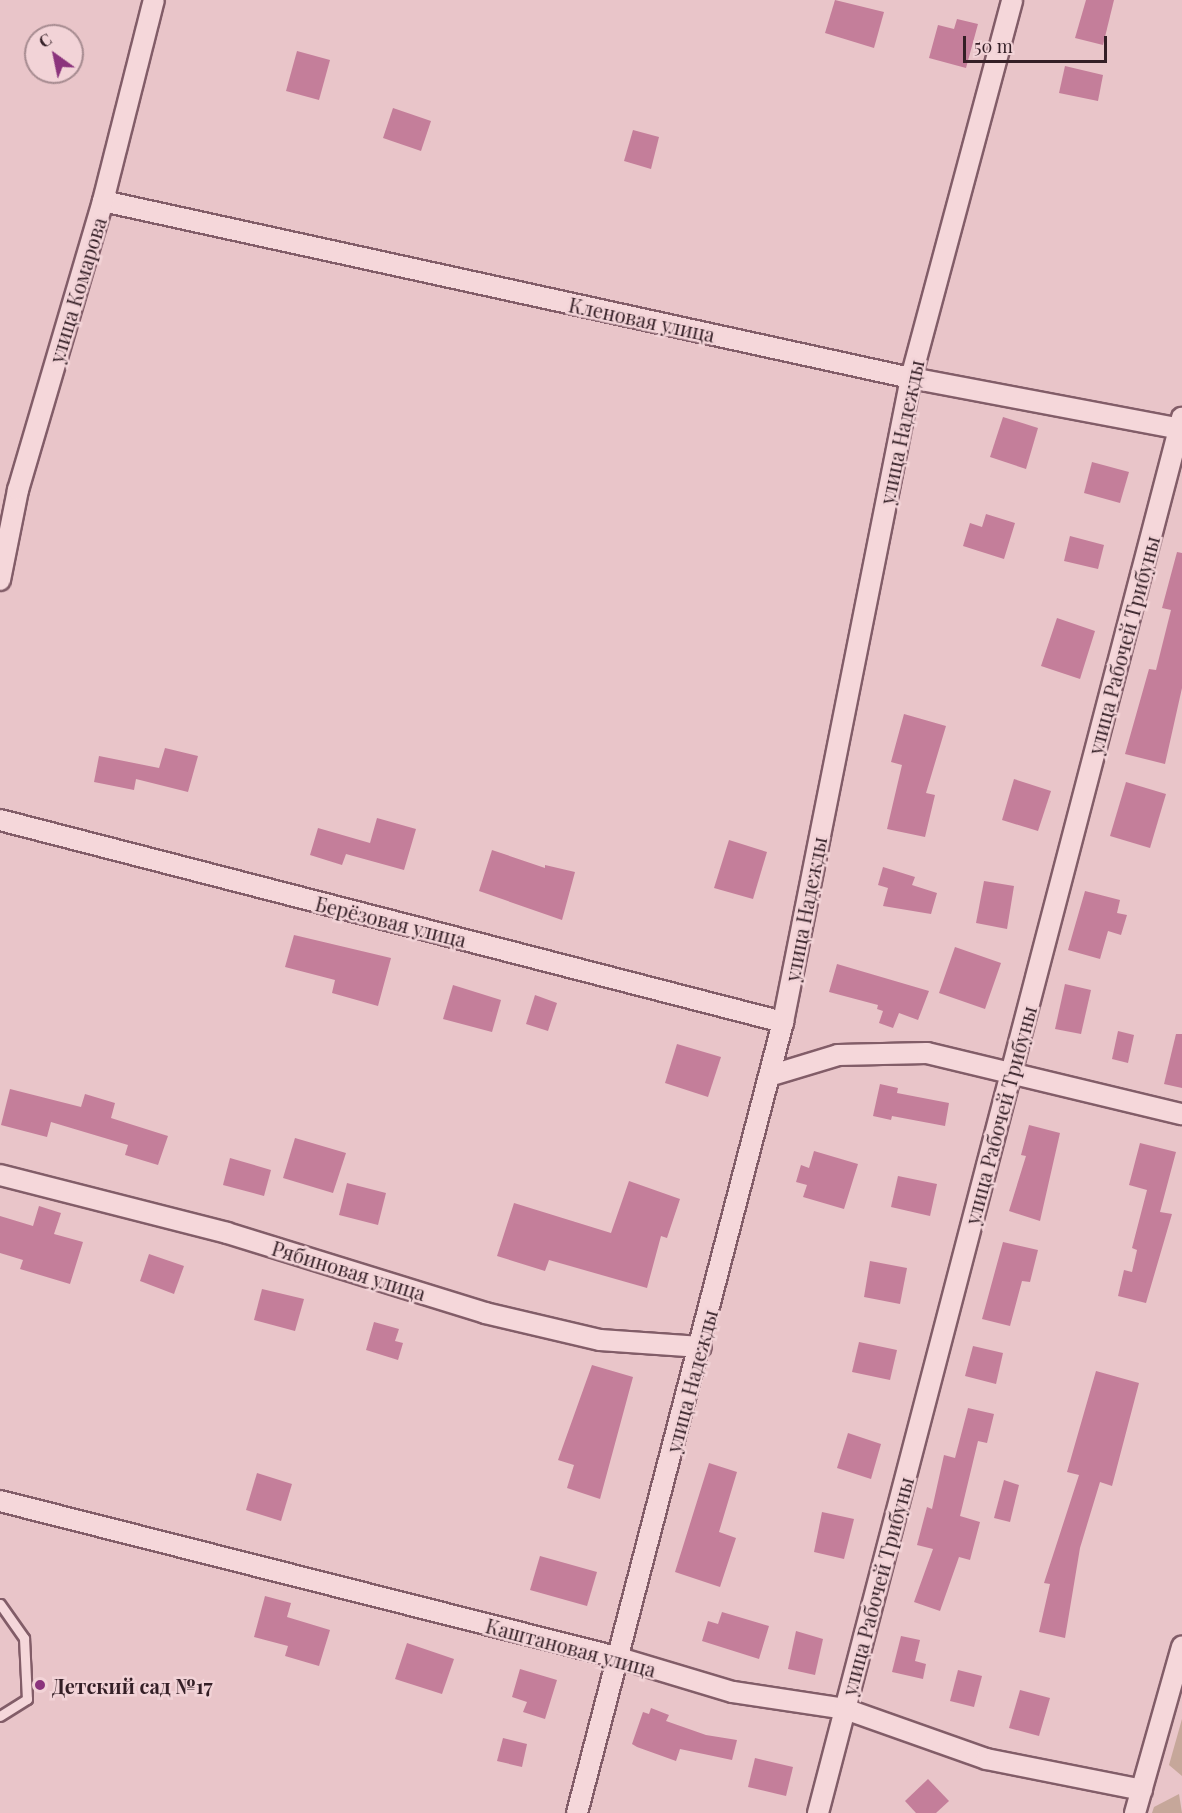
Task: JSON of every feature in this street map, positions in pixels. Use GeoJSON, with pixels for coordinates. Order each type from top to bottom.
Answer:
{"type":"FeatureCollection","features":[{"type":"Feature","properties":{"kind":"street","name":"улица Комарова"},"geometry":{"type":"LineString","coordinates":[[0,580],[9,487],[104,201],[154,0]]}},
{"type":"Feature","properties":{"kind":"street","name":"улица Надежды"},"geometry":{"type":"LineString","coordinates":[[577,1813],[616,1657],[701,1347],[783,1022],[911,378],[1012,0]]}},
{"type":"Feature","properties":{"kind":"street","name":"Кленовая улица"},"geometry":{"type":"LineString","coordinates":[[104,201],[911,378],[1181,425]]}},
{"type":"Feature","properties":{"kind":"street","name":"улица Рабочей Трибуны"},"geometry":{"type":"LineString","coordinates":[[818,1813],[1181,425]]}},
{"type":"Feature","properties":{"kind":"street","name":"Берёзовая улица"},"geometry":{"type":"LineString","coordinates":[[0,820],[783,1022]]}},
{"type":"Feature","properties":{"kind":"street"},"geometry":{"type":"LineString","coordinates":[[768,1076],[838,1055],[916,1054],[1011,1072],[1182,1114]]}},
{"type":"Feature","properties":{"kind":"street","name":"Рябиновая улица"},"geometry":{"type":"LineString","coordinates":[[0,1175],[228,1233],[485,1313],[600,1340],[701,1347]]}},
{"type":"Feature","properties":{"kind":"street","name":"Каштановая улица"},"geometry":{"type":"LineString","coordinates":[[0,1501],[616,1657],[733,1692],[845,1709],[986,1759],[1142,1790]]}},
{"type":"Feature","properties":{"kind":"street"},"geometry":{"type":"LineString","coordinates":[[1135,1813],[1182,1647]]}},
{"type":"Feature","properties":{"kind":"lane"},"geometry":{"type":"LineString","coordinates":[[0,1604],[24,1638],[27,1699],[0,1716]]}},
{"type":"Feature","properties":{"kind":"shaded area"},"geometry":{"type":"Polygon","coordinates":[[[1182,1719],[1182,1776],[1169,1765],[1182,1719]]]}},
{"type":"Feature","properties":{"kind":"shaded area"},"geometry":{"type":"Polygon","coordinates":[[[1179,1794],[1182,1813],[1152,1813],[1154,1807],[1179,1794]]]}},
{"type":"Feature","properties":{"kind":"building"},"geometry":{"type":"Polygon","coordinates":[[[835,0],[884,12],[874,48],[825,33],[835,0]]]}},
{"type":"Feature","properties":{"kind":"building"},"geometry":{"type":"Polygon","coordinates":[[[1086,0],[1114,0],[1103,45],[1075,38],[1086,0]]]}},
{"type":"Feature","properties":{"kind":"building"},"geometry":{"type":"Polygon","coordinates":[[[957,19],[978,24],[966,68],[929,58],[938,25],[954,29],[957,19]]]}},
{"type":"Feature","properties":{"kind":"building"},"geometry":{"type":"Polygon","coordinates":[[[297,51],[330,60],[319,100],[286,91],[297,51]]]}},
{"type":"Feature","properties":{"kind":"building"},"geometry":{"type":"Polygon","coordinates":[[[1065,66],[1103,75],[1098,101],[1059,93],[1065,66]]]}},
{"type":"Feature","properties":{"kind":"building"},"geometry":{"type":"Polygon","coordinates":[[[393,108],[431,121],[421,151],[383,138],[393,108]]]}},
{"type":"Feature","properties":{"kind":"building"},"geometry":{"type":"Polygon","coordinates":[[[633,130],[659,137],[651,169],[624,161],[633,130]]]}},
{"type":"Feature","properties":{"kind":"building"},"geometry":{"type":"Polygon","coordinates":[[[1003,417],[1038,428],[1026,469],[990,457],[1003,417]]]}},
{"type":"Feature","properties":{"kind":"building"},"geometry":{"type":"Polygon","coordinates":[[[1092,462],[1129,472],[1120,503],[1084,493],[1092,462]]]}},
{"type":"Feature","properties":{"kind":"building"},"geometry":{"type":"Polygon","coordinates":[[[986,514],[1015,523],[1004,559],[963,546],[970,523],[982,527],[986,514]]]}},
{"type":"Feature","properties":{"kind":"building"},"geometry":{"type":"Polygon","coordinates":[[[1070,536],[1104,545],[1098,569],[1064,561],[1070,536]]]}},
{"type":"Feature","properties":{"kind":"building"},"geometry":{"type":"Polygon","coordinates":[[[1177,552],[1182,553],[1182,688],[1165,764],[1125,754],[1149,669],[1156,670],[1171,610],[1162,608],[1177,552]]]}},
{"type":"Feature","properties":{"kind":"building"},"geometry":{"type":"Polygon","coordinates":[[[1057,618],[1095,631],[1080,679],[1041,666],[1057,618]]]}},
{"type":"Feature","properties":{"kind":"building"},"geometry":{"type":"Polygon","coordinates":[[[904,714],[946,726],[926,793],[935,795],[925,837],[887,829],[902,765],[891,762],[904,714]]]}},
{"type":"Feature","properties":{"kind":"building"},"geometry":{"type":"Polygon","coordinates":[[[165,748],[198,756],[188,792],[136,779],[134,790],[94,782],[99,756],[159,768],[165,748]]]}},
{"type":"Feature","properties":{"kind":"building"},"geometry":{"type":"Polygon","coordinates":[[[1014,779],[1051,791],[1038,831],[1002,820],[1014,779]]]}},
{"type":"Feature","properties":{"kind":"building"},"geometry":{"type":"Polygon","coordinates":[[[1126,782],[1166,794],[1150,848],[1110,836],[1126,782]]]}},
{"type":"Feature","properties":{"kind":"building"},"geometry":{"type":"Polygon","coordinates":[[[377,818],[416,829],[404,870],[346,854],[342,865],[310,855],[318,828],[370,843],[377,818]]]}},
{"type":"Feature","properties":{"kind":"building"},"geometry":{"type":"Polygon","coordinates":[[[729,840],[767,852],[753,899],[714,888],[729,840]]]}},
{"type":"Feature","properties":{"kind":"building"},"geometry":{"type":"Polygon","coordinates":[[[492,850],[545,868],[545,865],[575,872],[562,920],[479,891],[492,850]]]}},
{"type":"Feature","properties":{"kind":"building"},"geometry":{"type":"Polygon","coordinates":[[[883,867],[915,877],[912,885],[937,893],[931,914],[883,906],[888,888],[878,885],[883,867]]]}},
{"type":"Feature","properties":{"kind":"building"},"geometry":{"type":"Polygon","coordinates":[[[984,881],[1014,886],[1007,929],[976,923],[984,881]]]}},
{"type":"Feature","properties":{"kind":"building"},"geometry":{"type":"Polygon","coordinates":[[[1085,891],[1120,900],[1117,913],[1127,915],[1121,935],[1108,931],[1100,959],[1068,950],[1085,891]]]}},
{"type":"Feature","properties":{"kind":"building"},"geometry":{"type":"Polygon","coordinates":[[[294,935],[391,958],[378,1006],[332,993],[335,980],[285,967],[294,935]]]}},
{"type":"Feature","properties":{"kind":"building"},"geometry":{"type":"Polygon","coordinates":[[[955,947],[1001,963],[985,1009],[939,993],[955,947]]]}},
{"type":"Feature","properties":{"kind":"building"},"geometry":{"type":"Polygon","coordinates":[[[837,964],[929,991],[918,1020],[899,1013],[893,1028],[879,1023],[883,1011],[877,1009],[878,1005],[829,992],[837,964]]]}},
{"type":"Feature","properties":{"kind":"building"},"geometry":{"type":"Polygon","coordinates":[[[1065,984],[1091,990],[1081,1034],[1055,1029],[1065,984]]]}},
{"type":"Feature","properties":{"kind":"building"},"geometry":{"type":"Polygon","coordinates":[[[453,985],[501,1000],[492,1032],[443,1019],[453,985]]]}},
{"type":"Feature","properties":{"kind":"building"},"geometry":{"type":"Polygon","coordinates":[[[535,995],[557,1003],[548,1031],[526,1024],[535,995]]]}},
{"type":"Feature","properties":{"kind":"building"},"geometry":{"type":"Polygon","coordinates":[[[1118,1031],[1134,1035],[1128,1063],[1112,1059],[1118,1031]]]}},
{"type":"Feature","properties":{"kind":"building"},"geometry":{"type":"Polygon","coordinates":[[[1176,1034],[1182,1034],[1182,1088],[1164,1084],[1176,1034]]]}},
{"type":"Feature","properties":{"kind":"building"},"geometry":{"type":"Polygon","coordinates":[[[677,1044],[721,1057],[708,1097],[665,1083],[677,1044]]]}},
{"type":"Feature","properties":{"kind":"building"},"geometry":{"type":"Polygon","coordinates":[[[880,1084],[898,1088],[897,1093],[949,1103],[945,1126],[892,1116],[891,1120],[873,1116],[880,1084]]]}},
{"type":"Feature","properties":{"kind":"building"},"geometry":{"type":"Polygon","coordinates":[[[10,1089],[81,1107],[85,1094],[115,1103],[111,1118],[168,1136],[158,1165],[125,1155],[128,1145],[51,1122],[47,1137],[1,1125],[10,1089]]]}},
{"type":"Feature","properties":{"kind":"building"},"geometry":{"type":"Polygon","coordinates":[[[1029,1125],[1060,1133],[1040,1221],[1009,1211],[1026,1156],[1021,1155],[1029,1125]]]}},
{"type":"Feature","properties":{"kind":"building"},"geometry":{"type":"Polygon","coordinates":[[[295,1138],[346,1153],[333,1193],[283,1178],[295,1138]]]}},
{"type":"Feature","properties":{"kind":"building"},"geometry":{"type":"Polygon","coordinates":[[[1140,1143],[1176,1152],[1160,1212],[1172,1214],[1146,1303],[1118,1296],[1124,1270],[1132,1272],[1137,1250],[1132,1248],[1147,1190],[1129,1185],[1140,1143]]]}},
{"type":"Feature","properties":{"kind":"building"},"geometry":{"type":"Polygon","coordinates":[[[814,1151],[858,1164],[844,1209],[803,1197],[807,1185],[796,1182],[801,1165],[809,1168],[814,1151]]]}},
{"type":"Feature","properties":{"kind":"building"},"geometry":{"type":"Polygon","coordinates":[[[230,1158],[271,1170],[264,1196],[223,1185],[230,1158]]]}},
{"type":"Feature","properties":{"kind":"building"},"geometry":{"type":"Polygon","coordinates":[[[898,1176],[937,1184],[930,1216],[891,1207],[898,1176]]]}},
{"type":"Feature","properties":{"kind":"building"},"geometry":{"type":"Polygon","coordinates":[[[629,1181],[680,1199],[667,1238],[661,1236],[647,1288],[549,1260],[545,1271],[497,1256],[514,1203],[611,1233],[629,1181]]]}},
{"type":"Feature","properties":{"kind":"building"},"geometry":{"type":"Polygon","coordinates":[[[347,1183],[386,1193],[378,1225],[339,1215],[347,1183]]]}},
{"type":"Feature","properties":{"kind":"building"},"geometry":{"type":"Polygon","coordinates":[[[39,1206],[61,1213],[54,1234],[83,1242],[70,1284],[20,1269],[23,1260],[0,1253],[0,1216],[33,1226],[39,1206]]]}},
{"type":"Feature","properties":{"kind":"building"},"geometry":{"type":"Polygon","coordinates":[[[1003,1242],[1038,1250],[1030,1282],[1022,1281],[1010,1326],[982,1319],[1003,1242]]]}},
{"type":"Feature","properties":{"kind":"building"},"geometry":{"type":"Polygon","coordinates":[[[149,1254],[184,1266],[174,1294],[140,1281],[149,1254]]]}},
{"type":"Feature","properties":{"kind":"building"},"geometry":{"type":"Polygon","coordinates":[[[870,1261],[907,1268],[900,1304],[864,1297],[870,1261]]]}},
{"type":"Feature","properties":{"kind":"building"},"geometry":{"type":"Polygon","coordinates":[[[262,1289],[304,1299],[295,1331],[254,1320],[262,1289]]]}},
{"type":"Feature","properties":{"kind":"building"},"geometry":{"type":"Polygon","coordinates":[[[374,1322],[399,1329],[395,1341],[403,1343],[398,1360],[366,1350],[374,1322]]]}},
{"type":"Feature","properties":{"kind":"building"},"geometry":{"type":"Polygon","coordinates":[[[859,1342],[897,1350],[890,1380],[852,1372],[859,1342]]]}},
{"type":"Feature","properties":{"kind":"building"},"geometry":{"type":"Polygon","coordinates":[[[973,1346],[1003,1353],[996,1384],[965,1376],[973,1346]]]}},
{"type":"Feature","properties":{"kind":"building"},"geometry":{"type":"Polygon","coordinates":[[[592,1365],[633,1377],[600,1499],[567,1488],[574,1465],[558,1460],[592,1365]]]}},
{"type":"Feature","properties":{"kind":"building"},"geometry":{"type":"Polygon","coordinates":[[[1096,1371],[1139,1383],[1112,1486],[1100,1482],[1080,1548],[1065,1638],[1039,1632],[1050,1584],[1044,1583],[1079,1475],[1067,1472],[1096,1371]]]}},
{"type":"Feature","properties":{"kind":"building"},"geometry":{"type":"Polygon","coordinates":[[[968,1408],[994,1414],[987,1443],[978,1441],[960,1516],[980,1522],[970,1560],[959,1557],[940,1611],[914,1602],[933,1549],[917,1545],[927,1507],[932,1509],[944,1455],[955,1458],[968,1408]]]}},
{"type":"Feature","properties":{"kind":"building"},"geometry":{"type":"Polygon","coordinates":[[[848,1433],[881,1444],[871,1479],[837,1468],[848,1433]]]}},
{"type":"Feature","properties":{"kind":"building"},"geometry":{"type":"Polygon","coordinates":[[[709,1463],[737,1472],[719,1532],[736,1538],[720,1587],[675,1572],[709,1463]]]}},
{"type":"Feature","properties":{"kind":"building"},"geometry":{"type":"Polygon","coordinates":[[[257,1473],[292,1484],[281,1521],[246,1510],[257,1473]]]}},
{"type":"Feature","properties":{"kind":"building"},"geometry":{"type":"Polygon","coordinates":[[[1004,1480],[1019,1485],[1010,1522],[994,1518],[1004,1480]]]}},
{"type":"Feature","properties":{"kind":"building"},"geometry":{"type":"Polygon","coordinates":[[[822,1512],[854,1519],[844,1559],[814,1552],[822,1512]]]}},
{"type":"Feature","properties":{"kind":"building"},"geometry":{"type":"Polygon","coordinates":[[[540,1556],[597,1572],[587,1606],[530,1590],[540,1556]]]}},
{"type":"Feature","properties":{"kind":"building"},"geometry":{"type":"Polygon","coordinates":[[[265,1596],[291,1603],[287,1617],[330,1630],[319,1666],[285,1656],[288,1646],[254,1637],[265,1596]]]}},
{"type":"Feature","properties":{"kind":"building"},"geometry":{"type":"Polygon","coordinates":[[[722,1612],[769,1626],[759,1659],[702,1641],[708,1621],[718,1624],[722,1612]]]}},
{"type":"Feature","properties":{"kind":"building"},"geometry":{"type":"Polygon","coordinates":[[[796,1631],[823,1639],[815,1675],[788,1669],[796,1631]]]}},
{"type":"Feature","properties":{"kind":"building"},"geometry":{"type":"Polygon","coordinates":[[[901,1636],[920,1640],[915,1661],[926,1664],[923,1679],[892,1672],[901,1636]]]}},
{"type":"Feature","properties":{"kind":"building"},"geometry":{"type":"Polygon","coordinates":[[[407,1643],[454,1659],[442,1694],[395,1679],[407,1643]]]}},
{"type":"Feature","properties":{"kind":"building"},"geometry":{"type":"Polygon","coordinates":[[[520,1669],[557,1680],[545,1719],[523,1712],[527,1702],[512,1697],[520,1669]]]}},
{"type":"Feature","properties":{"kind":"building"},"geometry":{"type":"Polygon","coordinates":[[[958,1670],[982,1676],[974,1707],[950,1701],[958,1670]]]}},
{"type":"Feature","properties":{"kind":"building"},"geometry":{"type":"Polygon","coordinates":[[[1020,1690],[1050,1698],[1039,1736],[1009,1728],[1020,1690]]]}},
{"type":"Feature","properties":{"kind":"building"},"geometry":{"type":"Polygon","coordinates":[[[651,1708],[669,1715],[666,1721],[706,1735],[737,1740],[732,1760],[680,1749],[676,1761],[632,1744],[643,1712],[649,1714],[651,1708]]]}},
{"type":"Feature","properties":{"kind":"building"},"geometry":{"type":"Polygon","coordinates":[[[503,1738],[527,1744],[522,1767],[497,1761],[503,1738]]]}},
{"type":"Feature","properties":{"kind":"building"},"geometry":{"type":"Polygon","coordinates":[[[755,1758],[793,1767],[786,1796],[748,1787],[755,1758]]]}},
{"type":"Feature","properties":{"kind":"building"},"geometry":{"type":"Polygon","coordinates":[[[928,1779],[949,1801],[936,1813],[916,1813],[905,1801],[928,1779]]]}},
{"type":"Feature","properties":{"kind":"place","name":"Детский сад №17"},"geometry":{"type":"Point","coordinates":[40,1685]}}]}
